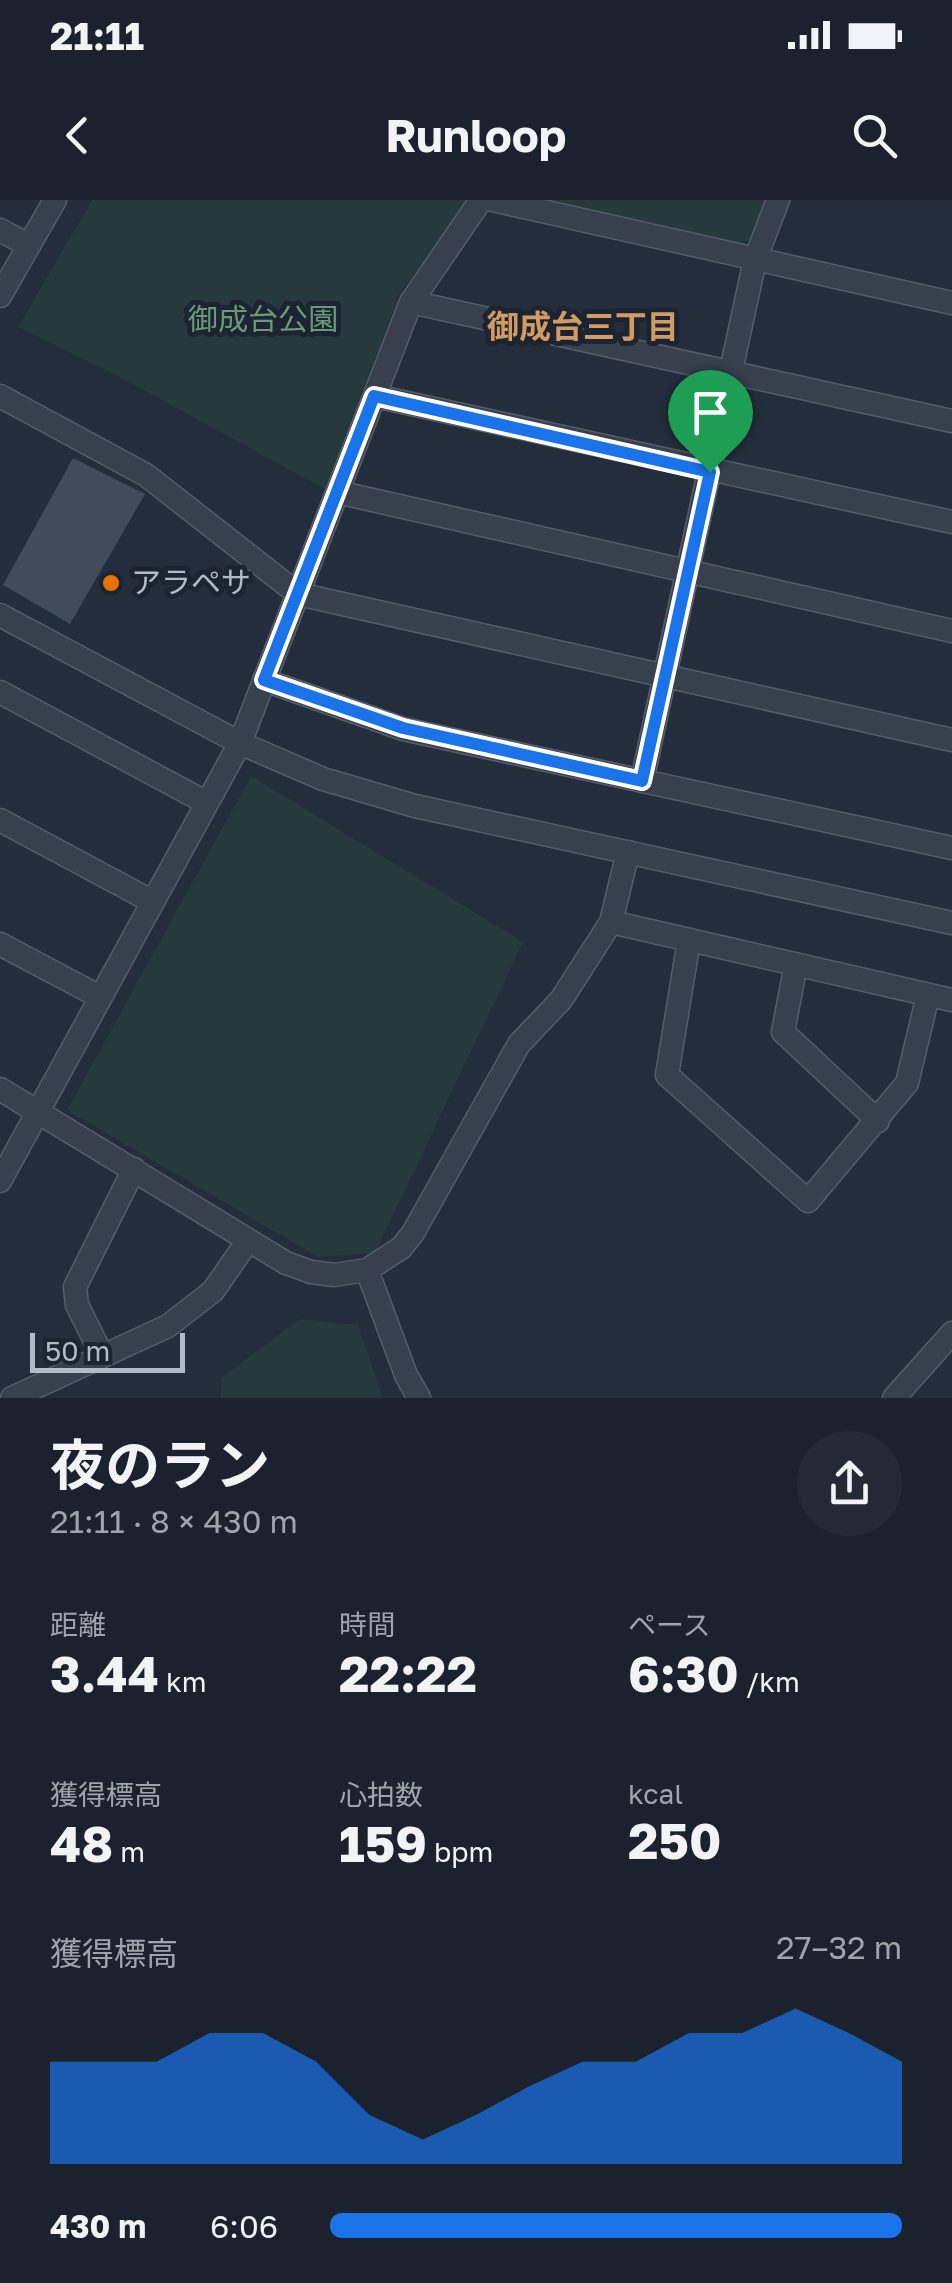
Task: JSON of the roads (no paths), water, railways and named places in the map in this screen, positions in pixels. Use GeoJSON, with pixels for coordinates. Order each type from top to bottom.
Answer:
{"type":"FeatureCollection","features":[{"type":"Feature","properties":{"kind":"street"},"geometry":{"type":"LineString","coordinates":[[0,296],[55,200]]}},
{"type":"Feature","properties":{"kind":"street"},"geometry":{"type":"LineString","coordinates":[[0,1181],[240,744],[411,302],[481,200]]}},
{"type":"Feature","properties":{"kind":"street"},"geometry":{"type":"LineString","coordinates":[[493,200],[952,303]]}},
{"type":"Feature","properties":{"kind":"street"},"geometry":{"type":"LineString","coordinates":[[642,781],[755,260],[778,200]]}},
{"type":"Feature","properties":{"kind":"street"},"geometry":{"type":"LineString","coordinates":[[0,230],[28,245]]}},
{"type":"Feature","properties":{"kind":"street"},"geometry":{"type":"LineString","coordinates":[[411,302],[952,420]]}},
{"type":"Feature","properties":{"kind":"street"},"geometry":{"type":"LineString","coordinates":[[0,396],[146,474],[298,594],[952,740]]}},
{"type":"Feature","properties":{"kind":"street"},"geometry":{"type":"LineString","coordinates":[[374,396],[952,522]]}},
{"type":"Feature","properties":{"kind":"street"},"geometry":{"type":"LineString","coordinates":[[337,492],[952,631]]}},
{"type":"Feature","properties":{"kind":"street"},"geometry":{"type":"LineString","coordinates":[[0,615],[240,744],[323,779],[415,806],[952,923]]}},
{"type":"Feature","properties":{"kind":"street"},"geometry":{"type":"LineString","coordinates":[[264,680],[403,728],[952,848]]}},
{"type":"Feature","properties":{"kind":"street"},"geometry":{"type":"LineString","coordinates":[[0,692],[207,803]]}},
{"type":"Feature","properties":{"kind":"street"},"geometry":{"type":"LineString","coordinates":[[0,820],[152,902]]}},
{"type":"Feature","properties":{"kind":"street"},"geometry":{"type":"LineString","coordinates":[[0,1089],[286,1263],[334,1275],[367,1270],[387,1260],[413,1233],[519,1044],[561,1000],[611,922],[628,852]]}},
{"type":"Feature","properties":{"kind":"street"},"geometry":{"type":"LineString","coordinates":[[611,922],[952,1000]]}},
{"type":"Feature","properties":{"kind":"street"},"geometry":{"type":"LineString","coordinates":[[690,940],[666,1075],[808,1202],[907,1082],[928,994]]}},
{"type":"Feature","properties":{"kind":"street"},"geometry":{"type":"LineString","coordinates":[[0,944],[100,997]]}},
{"type":"Feature","properties":{"kind":"street"},"geometry":{"type":"LineString","coordinates":[[796,964],[783,1032],[878,1121]]}},
{"type":"Feature","properties":{"kind":"street"},"geometry":{"type":"LineString","coordinates":[[102,1355],[77,1305],[75,1287],[134,1169]]}},
{"type":"Feature","properties":{"kind":"street"},"geometry":{"type":"LineString","coordinates":[[12,1398],[168,1326],[213,1291],[247,1242]]}},
{"type":"Feature","properties":{"kind":"street"},"geometry":{"type":"LineString","coordinates":[[367,1270],[406,1375],[419,1398]]}},
{"type":"Feature","properties":{"kind":"street"},"geometry":{"type":"LineString","coordinates":[[894,1398],[952,1333]]}},
{"type":"Feature","properties":{"kind":"place","name":"アラペサ"},"geometry":{"type":"Point","coordinates":[111,583]}},
{"type":"Feature","properties":{"kind":"district","name":"御成台三丁目"},"geometry":{"type":"Point","coordinates":[583,327]}},
{"type":"Feature","properties":{"kind":"park label","name":"御成台公園"},"geometry":{"type":"Point","coordinates":[263,320]}}]}
